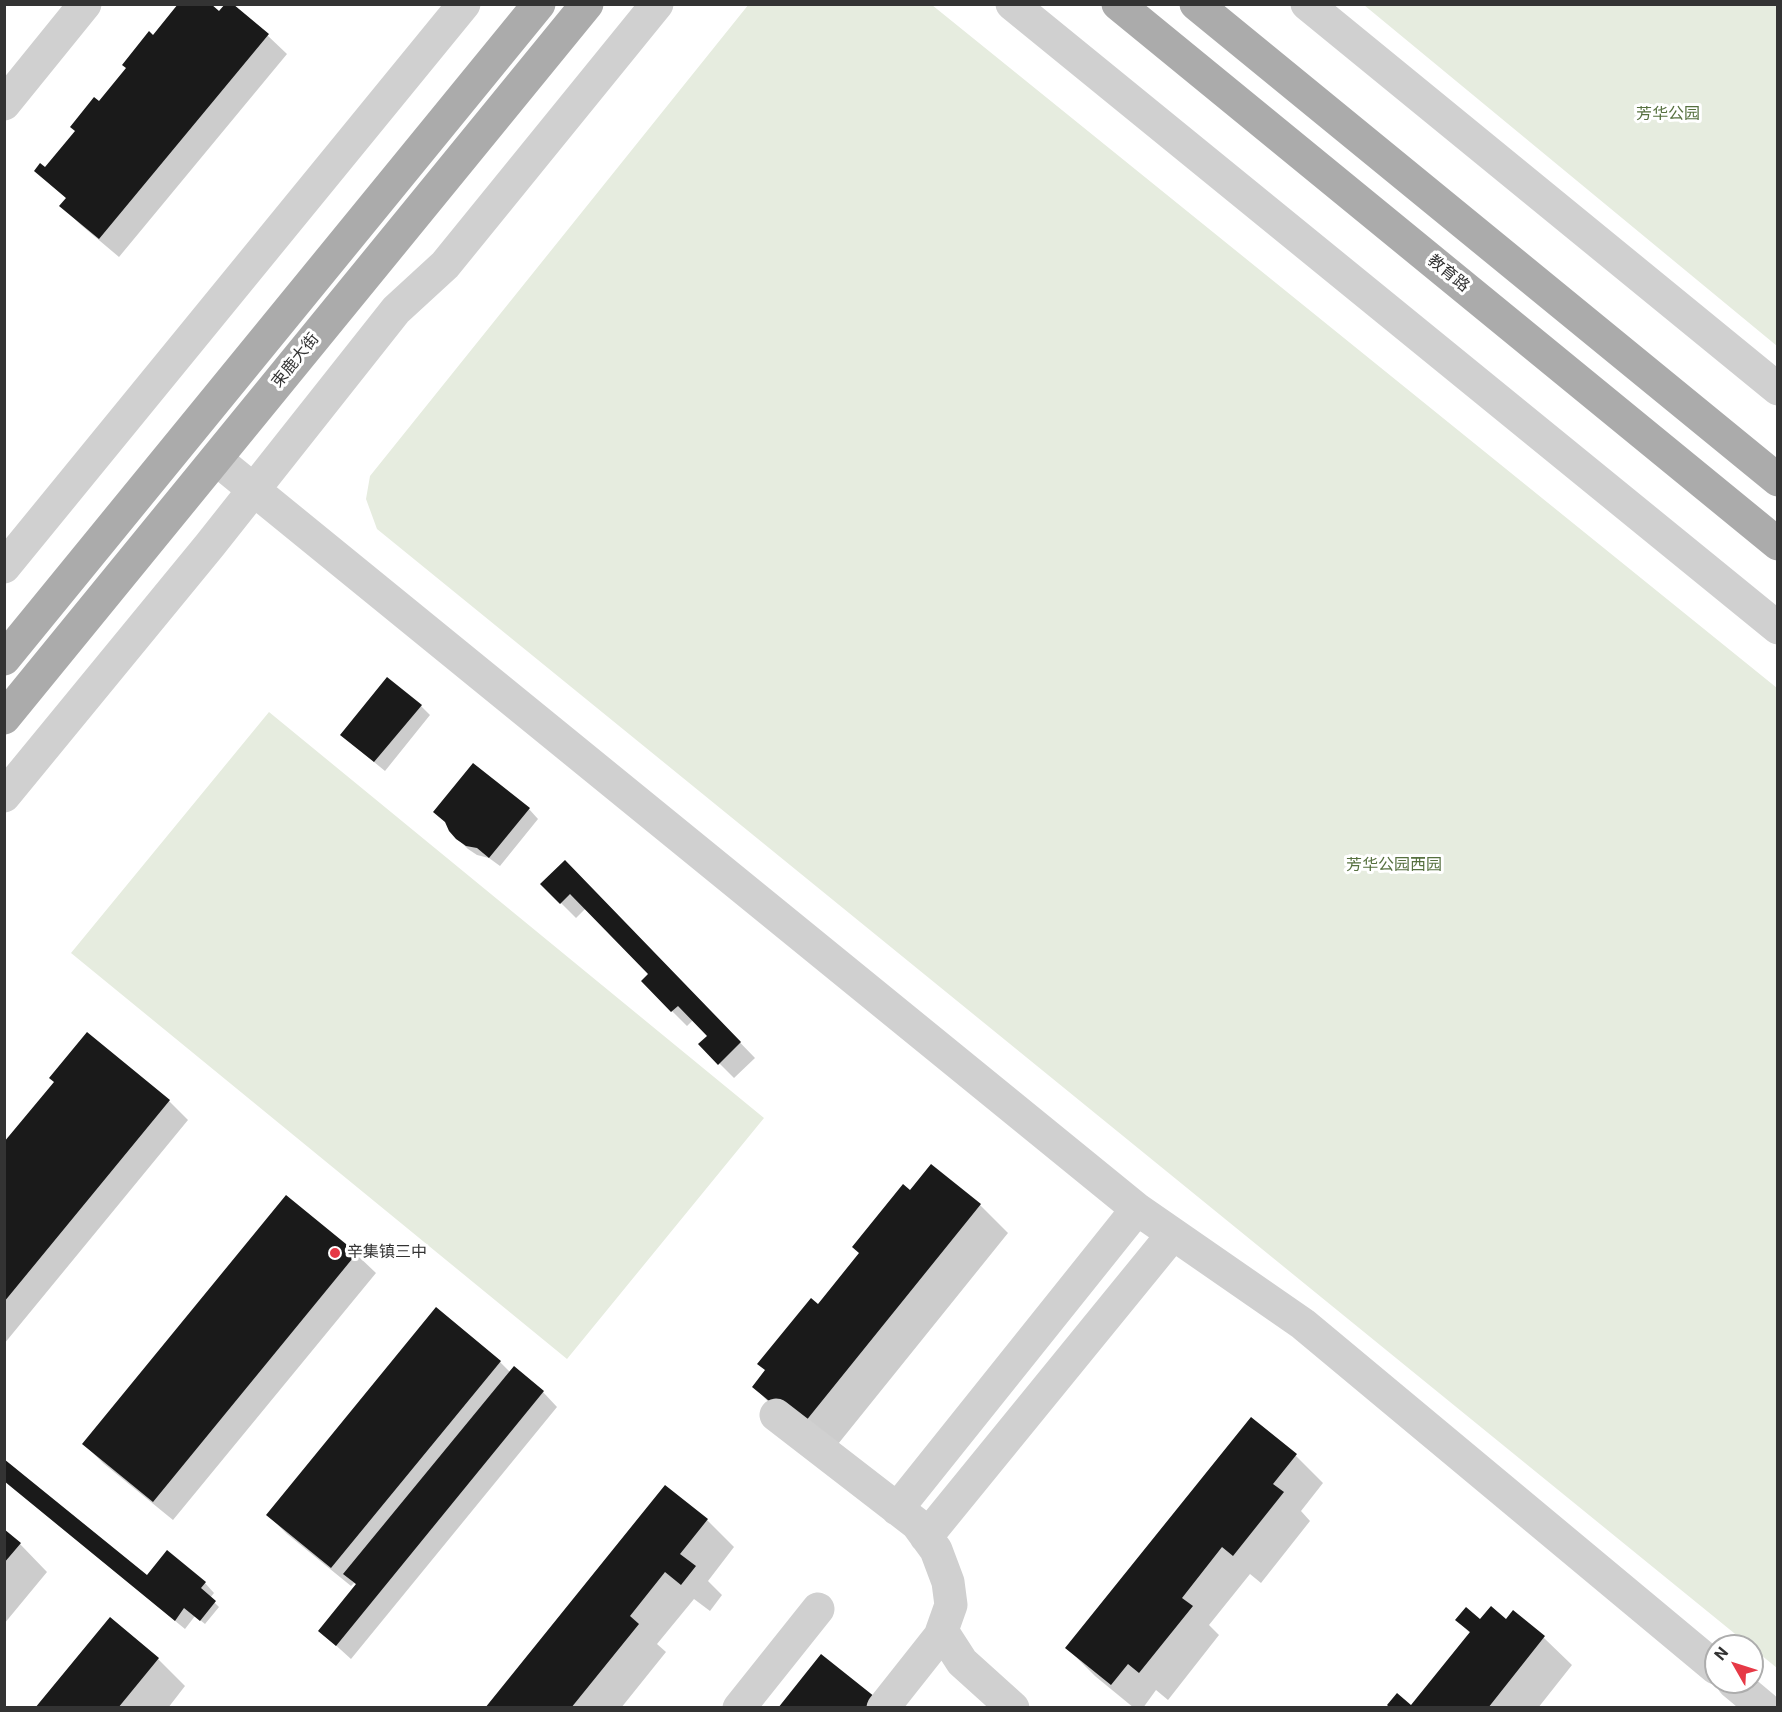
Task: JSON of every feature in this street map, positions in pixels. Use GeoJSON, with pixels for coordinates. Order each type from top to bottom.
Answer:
{"type":"FeatureCollection","features":[{"type":"Feature","properties":{"kind":"main road"},"geometry":{"type":"LineString","coordinates":[[4,659],[539,4]]}},
{"type":"Feature","properties":{"kind":"main road","name":"束鹿大街"},"geometry":{"type":"LineString","coordinates":[[4,718],[587,4]]}},
{"type":"Feature","properties":{"kind":"main road","name":"教育路"},"geometry":{"type":"LineString","coordinates":[[1118,4],[1778,544]]}},
{"type":"Feature","properties":{"kind":"main road"},"geometry":{"type":"LineString","coordinates":[[1196,4],[1778,480]]}},
{"type":"Feature","properties":{"kind":"street"},"geometry":{"type":"LineString","coordinates":[[4,104],[85,4]]}},
{"type":"Feature","properties":{"kind":"street"},"geometry":{"type":"LineString","coordinates":[[4,567],[464,4]]}},
{"type":"Feature","properties":{"kind":"street"},"geometry":{"type":"LineString","coordinates":[[4,796],[254,490],[396,310],[445,265],[657,4]]}},
{"type":"Feature","properties":{"kind":"street"},"geometry":{"type":"LineString","coordinates":[[1012,4],[1778,628]]}},
{"type":"Feature","properties":{"kind":"street"},"geometry":{"type":"LineString","coordinates":[[1307,4],[1778,389]]}},
{"type":"Feature","properties":{"kind":"street"},"geometry":{"type":"LineString","coordinates":[[216,459],[1137,1209],[1303,1324],[1704,1658]]}},
{"type":"Feature","properties":{"kind":"street"},"geometry":{"type":"LineString","coordinates":[[897,1509],[1137,1209]]}},
{"type":"Feature","properties":{"kind":"street"},"geometry":{"type":"LineString","coordinates":[[926,1536],[1173,1234]]}},
{"type":"Feature","properties":{"kind":"street"},"geometry":{"type":"LineString","coordinates":[[776,1415],[917,1524],[936,1550],[948,1582],[951,1605],[942,1631],[883,1707]]}},
{"type":"Feature","properties":{"kind":"street"},"geometry":{"type":"LineString","coordinates":[[739,1707],[818,1609]]}},
{"type":"Feature","properties":{"kind":"street"},"geometry":{"type":"LineString","coordinates":[[942,1631],[962,1662],[1012,1707]]}},
{"type":"Feature","properties":{"kind":"street"},"geometry":{"type":"LineString","coordinates":[[1748,1694],[1764,1707]]}},
{"type":"Feature","properties":{"kind":"green space","name":"芳华公园西园"},"geometry":{"type":"Polygon","coordinates":[[[749,4],[932,5],[1777,688],[1777,1668],[1764,1657],[1764,1634],[1735,1634],[377,529],[366,499],[370,476],[749,4]]]}},
{"type":"Feature","properties":{"kind":"green space","name":"芳华公园"},"geometry":{"type":"Polygon","coordinates":[[[1364,5],[1777,5],[1777,346],[1364,5]]]}},
{"type":"Feature","properties":{"kind":"green space"},"geometry":{"type":"Polygon","coordinates":[[[269,712],[764,1118],[567,1359],[71,953],[269,712]]]}},
{"type":"Feature","properties":{"kind":"building"},"geometry":{"type":"Polygon","coordinates":[[[178,4],[211,4],[219,11],[225,4],[233,4],[269,34],[99,239],[59,206],[66,198],[34,171],[40,163],[45,167],[75,131],[70,127],[94,97],[99,101],[126,68],[122,65],[149,31],[153,35],[178,4]]]}},
{"type":"Feature","properties":{"kind":"building"},"geometry":{"type":"Polygon","coordinates":[[[387,677],[422,705],[374,762],[340,735],[387,677]]]}},
{"type":"Feature","properties":{"kind":"building"},"geometry":{"type":"Polygon","coordinates":[[[473,763],[530,808],[489,858],[477,848],[466,846],[456,839],[445,822],[433,812],[473,763]]]}},
{"type":"Feature","properties":{"kind":"building"},"geometry":{"type":"Polygon","coordinates":[[[565,860],[741,1042],[718,1065],[698,1044],[707,1036],[678,1006],[671,1012],[641,981],[648,974],[570,894],[560,904],[540,884],[565,860]]]}},
{"type":"Feature","properties":{"kind":"building"},"geometry":{"type":"Polygon","coordinates":[[[87,1032],[170,1100],[4,1302],[4,1142],[54,1082],[49,1078],[87,1032]]]}},
{"type":"Feature","properties":{"kind":"building"},"geometry":{"type":"Polygon","coordinates":[[[931,1164],[981,1204],[801,1427],[752,1387],[765,1370],[757,1364],[811,1298],[818,1304],[859,1253],[852,1247],[903,1184],[910,1190],[931,1164]]]}},
{"type":"Feature","properties":{"kind":"building"},"geometry":{"type":"Polygon","coordinates":[[[286,1195],[357,1253],[153,1502],[82,1444],[286,1195]]]}},
{"type":"Feature","properties":{"kind":"building"},"geometry":{"type":"Polygon","coordinates":[[[436,1307],[501,1361],[331,1568],[266,1515],[436,1307]]]}},
{"type":"Feature","properties":{"kind":"building"},"geometry":{"type":"Polygon","coordinates":[[[514,1366],[544,1391],[336,1646],[318,1631],[356,1584],[343,1574],[514,1366]]]}},
{"type":"Feature","properties":{"kind":"building"},"geometry":{"type":"Polygon","coordinates":[[[1251,1417],[1297,1454],[1273,1484],[1284,1492],[1233,1556],[1222,1547],[1182,1598],[1193,1606],[1139,1673],[1128,1664],[1111,1685],[1065,1648],[1251,1417]]]}},
{"type":"Feature","properties":{"kind":"building"},"geometry":{"type":"Polygon","coordinates":[[[4,1459],[147,1575],[167,1550],[206,1582],[201,1588],[216,1601],[200,1621],[184,1608],[175,1621],[4,1481],[4,1459]]]}},
{"type":"Feature","properties":{"kind":"building"},"geometry":{"type":"Polygon","coordinates":[[[665,1485],[708,1519],[680,1554],[696,1566],[681,1585],[665,1572],[630,1616],[639,1624],[571,1708],[485,1708],[665,1485]]]}},
{"type":"Feature","properties":{"kind":"building"},"geometry":{"type":"Polygon","coordinates":[[[4,1529],[21,1543],[4,1563],[4,1529]]]}},
{"type":"Feature","properties":{"kind":"building"},"geometry":{"type":"Polygon","coordinates":[[[1491,1606],[1506,1619],[1513,1610],[1545,1636],[1488,1708],[1390,1708],[1387,1705],[1397,1693],[1411,1705],[1470,1632],[1455,1620],[1466,1607],[1480,1619],[1491,1606]]]}},
{"type":"Feature","properties":{"kind":"building"},"geometry":{"type":"Polygon","coordinates":[[[110,1617],[159,1658],[118,1708],[35,1708],[110,1617]]]}},
{"type":"Feature","properties":{"kind":"building"},"geometry":{"type":"Polygon","coordinates":[[[821,1654],[875,1697],[866,1708],[778,1708],[821,1654]]]}},
{"type":"Feature","properties":{"kind":"place","name":"辛集镇三中"},"geometry":{"type":"Point","coordinates":[335,1253]}}]}
